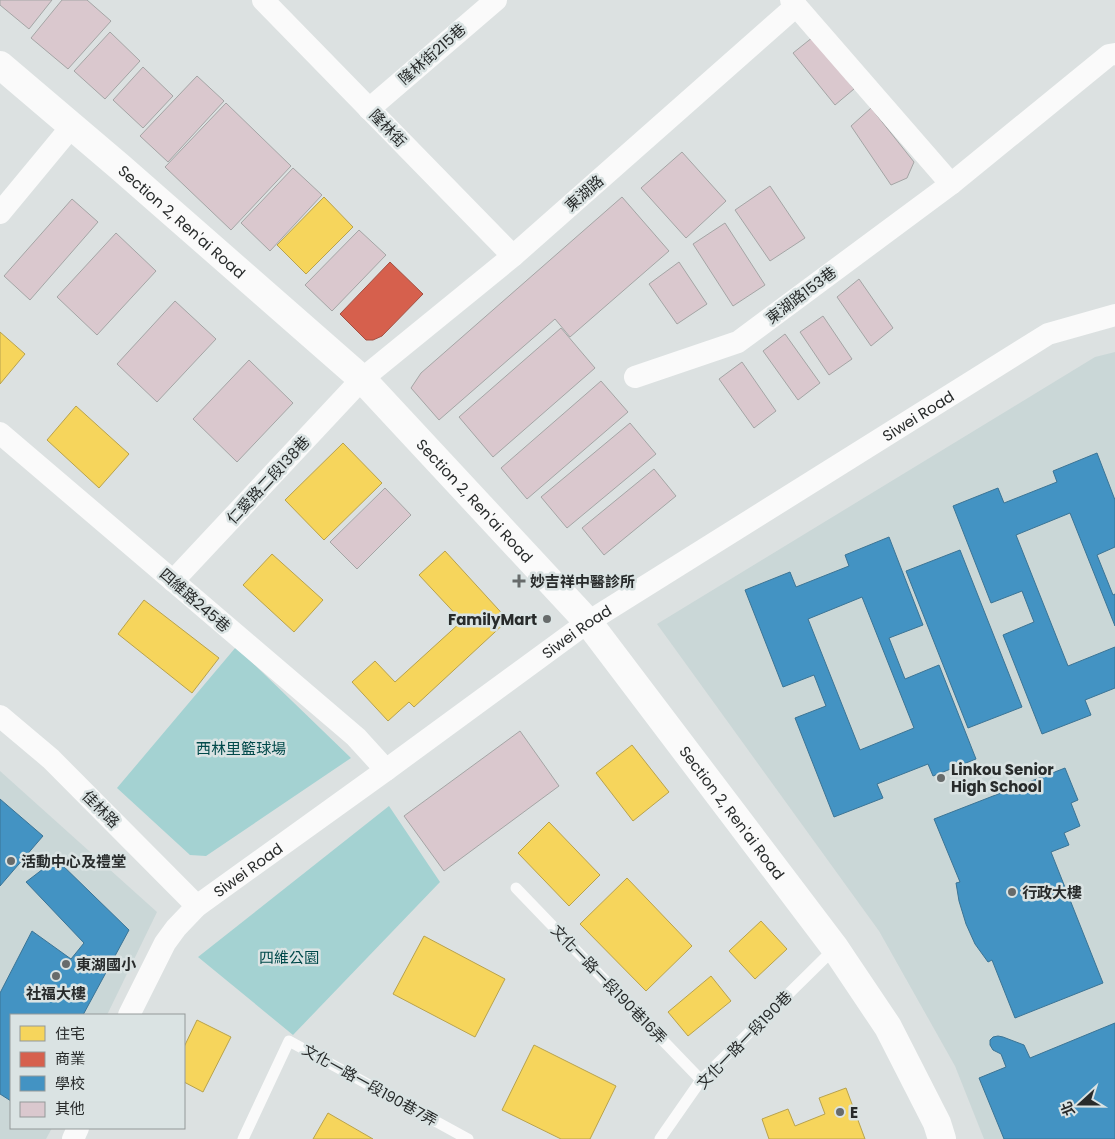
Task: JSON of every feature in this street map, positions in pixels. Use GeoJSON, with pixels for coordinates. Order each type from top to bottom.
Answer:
{"type":"FeatureCollection","features":[{"type":"Feature","properties":{"kind":"main road","name":"Section 2, Ren'ai Road"},"geometry":{"type":"LineString","coordinates":[[0,65],[120,167],[362,379],[588,622],[835,948],[888,1027],[937,1124],[942,1139]]}},
{"type":"Feature","properties":{"kind":"street","name":"隆林街"},"geometry":{"type":"LineString","coordinates":[[262,0],[513,256]]}},
{"type":"Feature","properties":{"kind":"street","name":"隆林街215巷"},"geometry":{"type":"LineString","coordinates":[[369,109],[496,0]]}},
{"type":"Feature","properties":{"kind":"street"},"geometry":{"type":"LineString","coordinates":[[797,2],[951,184]]}},
{"type":"Feature","properties":{"kind":"street","name":"東湖路"},"geometry":{"type":"LineString","coordinates":[[362,379],[513,256],[797,2]]}},
{"type":"Feature","properties":{"kind":"street","name":"東湖路153巷"},"geometry":{"type":"LineString","coordinates":[[635,377],[738,342],[951,184],[1109,55],[1115,54]]}},
{"type":"Feature","properties":{"kind":"street"},"geometry":{"type":"LineString","coordinates":[[0,213],[72,126]]}},
{"type":"Feature","properties":{"kind":"street","name":"Siwei Road"},"geometry":{"type":"LineString","coordinates":[[130,1014],[165,943],[197,906],[588,622],[1048,334],[1115,315]]}},
{"type":"Feature","properties":{"kind":"street","name":"仁愛路二段138巷"},"geometry":{"type":"LineString","coordinates":[[173,581],[362,379]]}},
{"type":"Feature","properties":{"kind":"street","name":"四維路245巷"},"geometry":{"type":"LineString","coordinates":[[0,433],[356,738],[386,770]]}},
{"type":"Feature","properties":{"kind":"street","name":"佳林路"},"geometry":{"type":"LineString","coordinates":[[0,716],[51,759],[197,906]]}},
{"type":"Feature","properties":{"kind":"lane","name":"文化一路一段190巷16弄"},"geometry":{"type":"LineString","coordinates":[[516,888],[701,1080]]}},
{"type":"Feature","properties":{"kind":"lane","name":"文化一路一段190巷"},"geometry":{"type":"LineString","coordinates":[[660,1139],[701,1080],[835,948]]}},
{"type":"Feature","properties":{"kind":"lane","name":"文化一路一段190巷7弄"},"geometry":{"type":"LineString","coordinates":[[243,1139],[289,1041],[468,1139]]}},
{"type":"Feature","properties":{"kind":"shaded area","name":"Linkou Senior High School"},"geometry":{"type":"Polygon","coordinates":[[[1115,352],[1115,1139],[984,1139],[955,1066],[879,931],[657,624],[1095,357],[1115,352]]]}},
{"type":"Feature","properties":{"kind":"shaded area","name":"東湖國小"},"geometry":{"type":"Polygon","coordinates":[[[0,771],[157,912],[107,1014],[10,1014],[10,1129],[51,1129],[46,1139],[0,1139],[0,771]]]}},
{"type":"Feature","properties":{"kind":"green space","name":"西林里籃球場"},"geometry":{"type":"Polygon","coordinates":[[[236,647],[351,758],[206,856],[190,855],[117,788],[236,647]]]}},
{"type":"Feature","properties":{"kind":"green space","name":"四維公園"},"geometry":{"type":"Polygon","coordinates":[[[389,806],[440,882],[293,1035],[198,957],[389,806]]]}},
{"type":"Feature","properties":{"kind":"building: 住宅"},"geometry":{"type":"Polygon","coordinates":[[[324,197],[353,227],[306,274],[277,245],[324,197]]]}},
{"type":"Feature","properties":{"kind":"building: 住宅"},"geometry":{"type":"Polygon","coordinates":[[[0,332],[25,354],[0,384],[0,332]]]}},
{"type":"Feature","properties":{"kind":"building: 住宅"},"geometry":{"type":"Polygon","coordinates":[[[76,406],[129,454],[99,488],[47,440],[76,406]]]}},
{"type":"Feature","properties":{"kind":"building: 住宅"},"geometry":{"type":"Polygon","coordinates":[[[343,443],[382,483],[324,540],[285,500],[343,443]]]}},
{"type":"Feature","properties":{"kind":"building: 住宅"},"geometry":{"type":"Polygon","coordinates":[[[445,551],[508,620],[414,707],[409,702],[388,721],[352,682],[375,661],[395,682],[462,621],[419,575],[445,551]]]}},
{"type":"Feature","properties":{"kind":"building: 住宅"},"geometry":{"type":"Polygon","coordinates":[[[272,554],[323,600],[294,632],[243,585],[272,554]]]}},
{"type":"Feature","properties":{"kind":"building: 住宅"},"geometry":{"type":"Polygon","coordinates":[[[144,600],[219,658],[192,693],[118,634],[144,600]]]}},
{"type":"Feature","properties":{"kind":"building: 住宅"},"geometry":{"type":"Polygon","coordinates":[[[632,745],[669,792],[633,821],[596,773],[632,745]]]}},
{"type":"Feature","properties":{"kind":"building: 住宅"},"geometry":{"type":"Polygon","coordinates":[[[549,822],[600,875],[569,906],[518,853],[549,822]]]}},
{"type":"Feature","properties":{"kind":"building: 住宅"},"geometry":{"type":"Polygon","coordinates":[[[627,878],[692,946],[646,991],[580,924],[627,878]]]}},
{"type":"Feature","properties":{"kind":"building: 住宅"},"geometry":{"type":"Polygon","coordinates":[[[761,921],[787,949],[755,979],[729,951],[761,921]]]}},
{"type":"Feature","properties":{"kind":"building: 住宅"},"geometry":{"type":"Polygon","coordinates":[[[424,936],[505,979],[475,1037],[393,994],[424,936]]]}},
{"type":"Feature","properties":{"kind":"building: 住宅"},"geometry":{"type":"Polygon","coordinates":[[[711,976],[731,1001],[688,1036],[668,1012],[711,976]]]}},
{"type":"Feature","properties":{"kind":"building: 住宅"},"geometry":{"type":"Polygon","coordinates":[[[197,1020],[231,1037],[203,1092],[185,1083],[185,1045],[197,1020]]]}},
{"type":"Feature","properties":{"kind":"building: 住宅"},"geometry":{"type":"Polygon","coordinates":[[[534,1045],[616,1086],[590,1139],[561,1139],[502,1110],[534,1045]]]}},
{"type":"Feature","properties":{"kind":"building: 住宅","name":"E"},"geometry":{"type":"Polygon","coordinates":[[[846,1088],[865,1139],[769,1139],[762,1119],[788,1109],[795,1126],[825,1114],[819,1098],[846,1088]]]}},
{"type":"Feature","properties":{"kind":"building: 住宅"},"geometry":{"type":"Polygon","coordinates":[[[328,1113],[373,1139],[313,1139],[328,1113]]]}},
{"type":"Feature","properties":{"kind":"building: 商業"},"geometry":{"type":"Polygon","coordinates":[[[390,262],[423,294],[382,336],[373,340],[366,340],[340,314],[390,262]]]}},
{"type":"Feature","properties":{"kind":"building: 學校"},"geometry":{"type":"Polygon","coordinates":[[[1097,453],[1115,500],[1115,547],[1097,555],[1113,595],[1115,594],[1115,626],[1070,513],[1016,535],[1068,666],[1115,647],[1115,688],[1085,700],[1091,715],[1042,734],[1003,635],[1034,622],[1022,591],[991,603],[953,506],[998,488],[1004,503],[1057,482],[1053,471],[1097,453]]]}},
{"type":"Feature","properties":{"kind":"building: 學校"},"geometry":{"type":"Polygon","coordinates":[[[889,537],[923,625],[889,638],[905,679],[939,665],[976,759],[933,776],[928,764],[877,784],[883,798],[834,817],[795,718],[826,706],[814,675],[783,687],[745,590],[790,572],[796,587],[849,566],[845,555],[889,537]],[[862,597],[808,619],[860,750],[914,728],[862,597]]]}},
{"type":"Feature","properties":{"kind":"building: 學校"},"geometry":{"type":"Polygon","coordinates":[[[960,550],[1022,707],[968,728],[906,571],[960,550]]]}},
{"type":"Feature","properties":{"kind":"building: 學校","name":"行政大樓"},"geometry":{"type":"Polygon","coordinates":[[[1065,768],[1078,800],[1071,803],[1080,826],[1064,833],[1069,845],[1051,852],[1103,983],[1015,1018],[992,960],[988,962],[975,944],[966,924],[956,883],[960,882],[934,819],[1065,768]]]}},
{"type":"Feature","properties":{"kind":"building: 學校","name":"活動中心及禮堂"},"geometry":{"type":"Polygon","coordinates":[[[0,799],[43,836],[0,886],[0,799]]]}},
{"type":"Feature","properties":{"kind":"building: 學校","name":"社福大樓"},"geometry":{"type":"Polygon","coordinates":[[[56,859],[129,930],[84,1014],[10,1014],[10,1100],[0,1094],[0,993],[32,931],[71,959],[84,943],[26,882],[56,859]]]}},
{"type":"Feature","properties":{"kind":"building: 學校"},"geometry":{"type":"Polygon","coordinates":[[[1115,1023],[1115,1139],[1004,1139],[979,1078],[1006,1067],[1001,1054],[993,1050],[990,1045],[990,1040],[998,1036],[1024,1045],[1030,1058],[1115,1023]]]}},
{"type":"Feature","properties":{"kind":"building: 其他"},"geometry":{"type":"Polygon","coordinates":[[[0,0],[52,0],[29,29],[0,5],[0,0]]]}},
{"type":"Feature","properties":{"kind":"building: 其他"},"geometry":{"type":"Polygon","coordinates":[[[62,0],[87,0],[111,21],[68,69],[31,38],[62,0]]]}},
{"type":"Feature","properties":{"kind":"building: 其他"},"geometry":{"type":"Polygon","coordinates":[[[110,32],[140,61],[105,99],[74,71],[110,32]]]}},
{"type":"Feature","properties":{"kind":"building: 其他"},"geometry":{"type":"Polygon","coordinates":[[[813,37],[854,89],[835,105],[793,53],[813,37]]]}},
{"type":"Feature","properties":{"kind":"building: 其他"},"geometry":{"type":"Polygon","coordinates":[[[143,67],[173,96],[143,128],[113,100],[143,67]]]}},
{"type":"Feature","properties":{"kind":"building: 其他"},"geometry":{"type":"Polygon","coordinates":[[[197,76],[224,101],[168,162],[140,136],[197,76]]]}},
{"type":"Feature","properties":{"kind":"building: 其他"},"geometry":{"type":"Polygon","coordinates":[[[226,103],[291,166],[231,230],[165,167],[226,103]]]}},
{"type":"Feature","properties":{"kind":"building: 其他"},"geometry":{"type":"Polygon","coordinates":[[[871,108],[914,162],[907,178],[891,185],[851,126],[871,108]]]}},
{"type":"Feature","properties":{"kind":"building: 其他"},"geometry":{"type":"Polygon","coordinates":[[[682,152],[726,201],[686,238],[641,188],[682,152]]]}},
{"type":"Feature","properties":{"kind":"building: 其他"},"geometry":{"type":"Polygon","coordinates":[[[293,168],[322,195],[270,251],[241,223],[293,168]]]}},
{"type":"Feature","properties":{"kind":"building: 其他"},"geometry":{"type":"Polygon","coordinates":[[[770,186],[805,238],[770,261],[735,210],[770,186]]]}},
{"type":"Feature","properties":{"kind":"building: 其他"},"geometry":{"type":"Polygon","coordinates":[[[622,197],[669,251],[570,337],[555,319],[439,420],[411,388],[421,373],[622,197]]]}},
{"type":"Feature","properties":{"kind":"building: 其他"},"geometry":{"type":"Polygon","coordinates":[[[72,199],[98,222],[30,300],[4,276],[72,199]]]}},
{"type":"Feature","properties":{"kind":"building: 其他"},"geometry":{"type":"Polygon","coordinates":[[[725,223],[765,285],[733,306],[693,244],[725,223]]]}},
{"type":"Feature","properties":{"kind":"building: 其他"},"geometry":{"type":"Polygon","coordinates":[[[359,230],[386,255],[332,311],[305,285],[359,230]]]}},
{"type":"Feature","properties":{"kind":"building: 其他"},"geometry":{"type":"Polygon","coordinates":[[[116,233],[156,271],[97,335],[57,297],[116,233]]]}},
{"type":"Feature","properties":{"kind":"building: 其他"},"geometry":{"type":"Polygon","coordinates":[[[679,262],[707,304],[677,324],[649,284],[679,262]]]}},
{"type":"Feature","properties":{"kind":"building: 其他"},"geometry":{"type":"Polygon","coordinates":[[[859,279],[893,328],[871,346],[837,297],[859,279]]]}},
{"type":"Feature","properties":{"kind":"building: 其他"},"geometry":{"type":"Polygon","coordinates":[[[175,301],[216,339],[157,402],[117,364],[175,301]]]}},
{"type":"Feature","properties":{"kind":"building: 其他"},"geometry":{"type":"Polygon","coordinates":[[[823,316],[852,359],[829,375],[800,332],[823,316]]]}},
{"type":"Feature","properties":{"kind":"building: 其他"},"geometry":{"type":"Polygon","coordinates":[[[561,328],[595,368],[493,457],[459,417],[561,328]]]}},
{"type":"Feature","properties":{"kind":"building: 其他"},"geometry":{"type":"Polygon","coordinates":[[[785,334],[820,383],[798,400],[763,351],[785,334]]]}},
{"type":"Feature","properties":{"kind":"building: 其他"},"geometry":{"type":"Polygon","coordinates":[[[249,360],[293,403],[237,462],[193,419],[249,360]]]}},
{"type":"Feature","properties":{"kind":"building: 其他"},"geometry":{"type":"Polygon","coordinates":[[[742,362],[776,411],[754,428],[719,379],[742,362]]]}},
{"type":"Feature","properties":{"kind":"building: 其他"},"geometry":{"type":"Polygon","coordinates":[[[601,381],[628,412],[527,499],[501,468],[601,381]]]}},
{"type":"Feature","properties":{"kind":"building: 其他"},"geometry":{"type":"Polygon","coordinates":[[[630,423],[656,454],[567,528],[541,497],[630,423]]]}},
{"type":"Feature","properties":{"kind":"building: 其他"},"geometry":{"type":"Polygon","coordinates":[[[654,469],[676,496],[604,555],[582,528],[654,469]]]}},
{"type":"Feature","properties":{"kind":"building: 其他"},"geometry":{"type":"Polygon","coordinates":[[[385,488],[411,515],[357,569],[330,542],[385,488]]]}},
{"type":"Feature","properties":{"kind":"building: 其他"},"geometry":{"type":"Polygon","coordinates":[[[520,731],[559,786],[444,871],[404,816],[520,731]]]}},
{"type":"Feature","properties":{"kind":"place","name":"妙吉祥中醫診所"},"geometry":{"type":"Point","coordinates":[519,581]}},
{"type":"Feature","properties":{"kind":"place","name":"FamilyMart"},"geometry":{"type":"Point","coordinates":[547,619]}},
{"type":"Feature","properties":{"kind":"place","name":"Linkou Senior High School"},"geometry":{"type":"Point","coordinates":[941,778]}},
{"type":"Feature","properties":{"kind":"place","name":"活動中心及禮堂"},"geometry":{"type":"Point","coordinates":[11,861]}},
{"type":"Feature","properties":{"kind":"place","name":"行政大樓"},"geometry":{"type":"Point","coordinates":[1012,892]}},
{"type":"Feature","properties":{"kind":"place","name":"東湖國小"},"geometry":{"type":"Point","coordinates":[66,964]}},
{"type":"Feature","properties":{"kind":"place","name":"社福大樓"},"geometry":{"type":"Point","coordinates":[56,976]}},
{"type":"Feature","properties":{"kind":"place","name":"E"},"geometry":{"type":"Point","coordinates":[840,1112]}}]}
